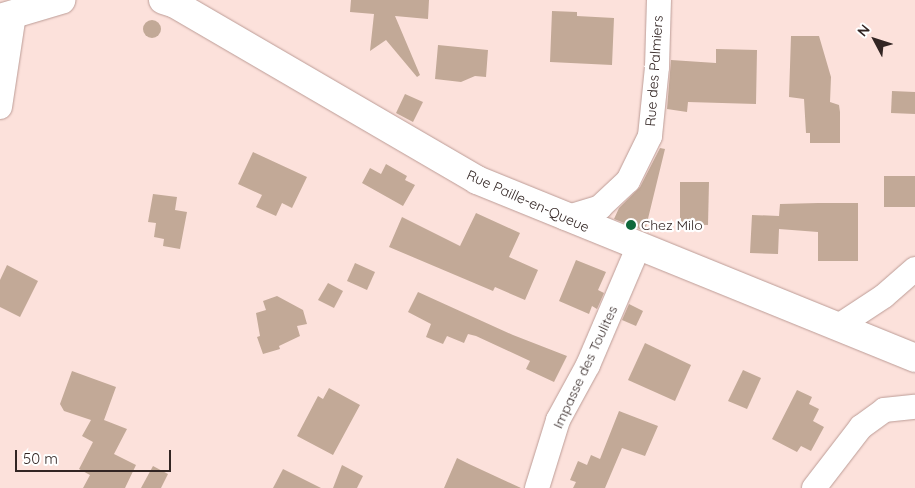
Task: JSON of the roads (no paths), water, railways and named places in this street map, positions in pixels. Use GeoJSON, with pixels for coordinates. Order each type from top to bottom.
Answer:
{"type":"FeatureCollection","features":[{"type":"Feature","properties":{"kind":"main road"},"geometry":{"type":"LineString","coordinates":[[7,16],[61,0]]}},
{"type":"Feature","properties":{"kind":"main road","name":"Rue Paille-en-Queue"},"geometry":{"type":"LineString","coordinates":[[163,0],[175,4],[477,180],[638,248],[915,358]]}},
{"type":"Feature","properties":{"kind":"street","name":"Rue des Palmiers"},"geometry":{"type":"LineString","coordinates":[[565,218],[600,207],[628,181],[650,136],[657,67],[658,0]]}},
{"type":"Feature","properties":{"kind":"street"},"geometry":{"type":"LineString","coordinates":[[0,107],[7,16]]}},
{"type":"Feature","properties":{"kind":"street","name":"Impasse des Toulites"},"geometry":{"type":"LineString","coordinates":[[537,488],[558,420],[588,365],[638,248]]}},
{"type":"Feature","properties":{"kind":"street"},"geometry":{"type":"LineString","coordinates":[[837,327],[884,296],[915,269]]}},
{"type":"Feature","properties":{"kind":"street"},"geometry":{"type":"LineString","coordinates":[[814,488],[861,426],[884,410],[915,407]]}},
{"type":"Feature","properties":{"kind":"place","name":"Chez Milo"},"geometry":{"type":"Point","coordinates":[631,225]}}]}
